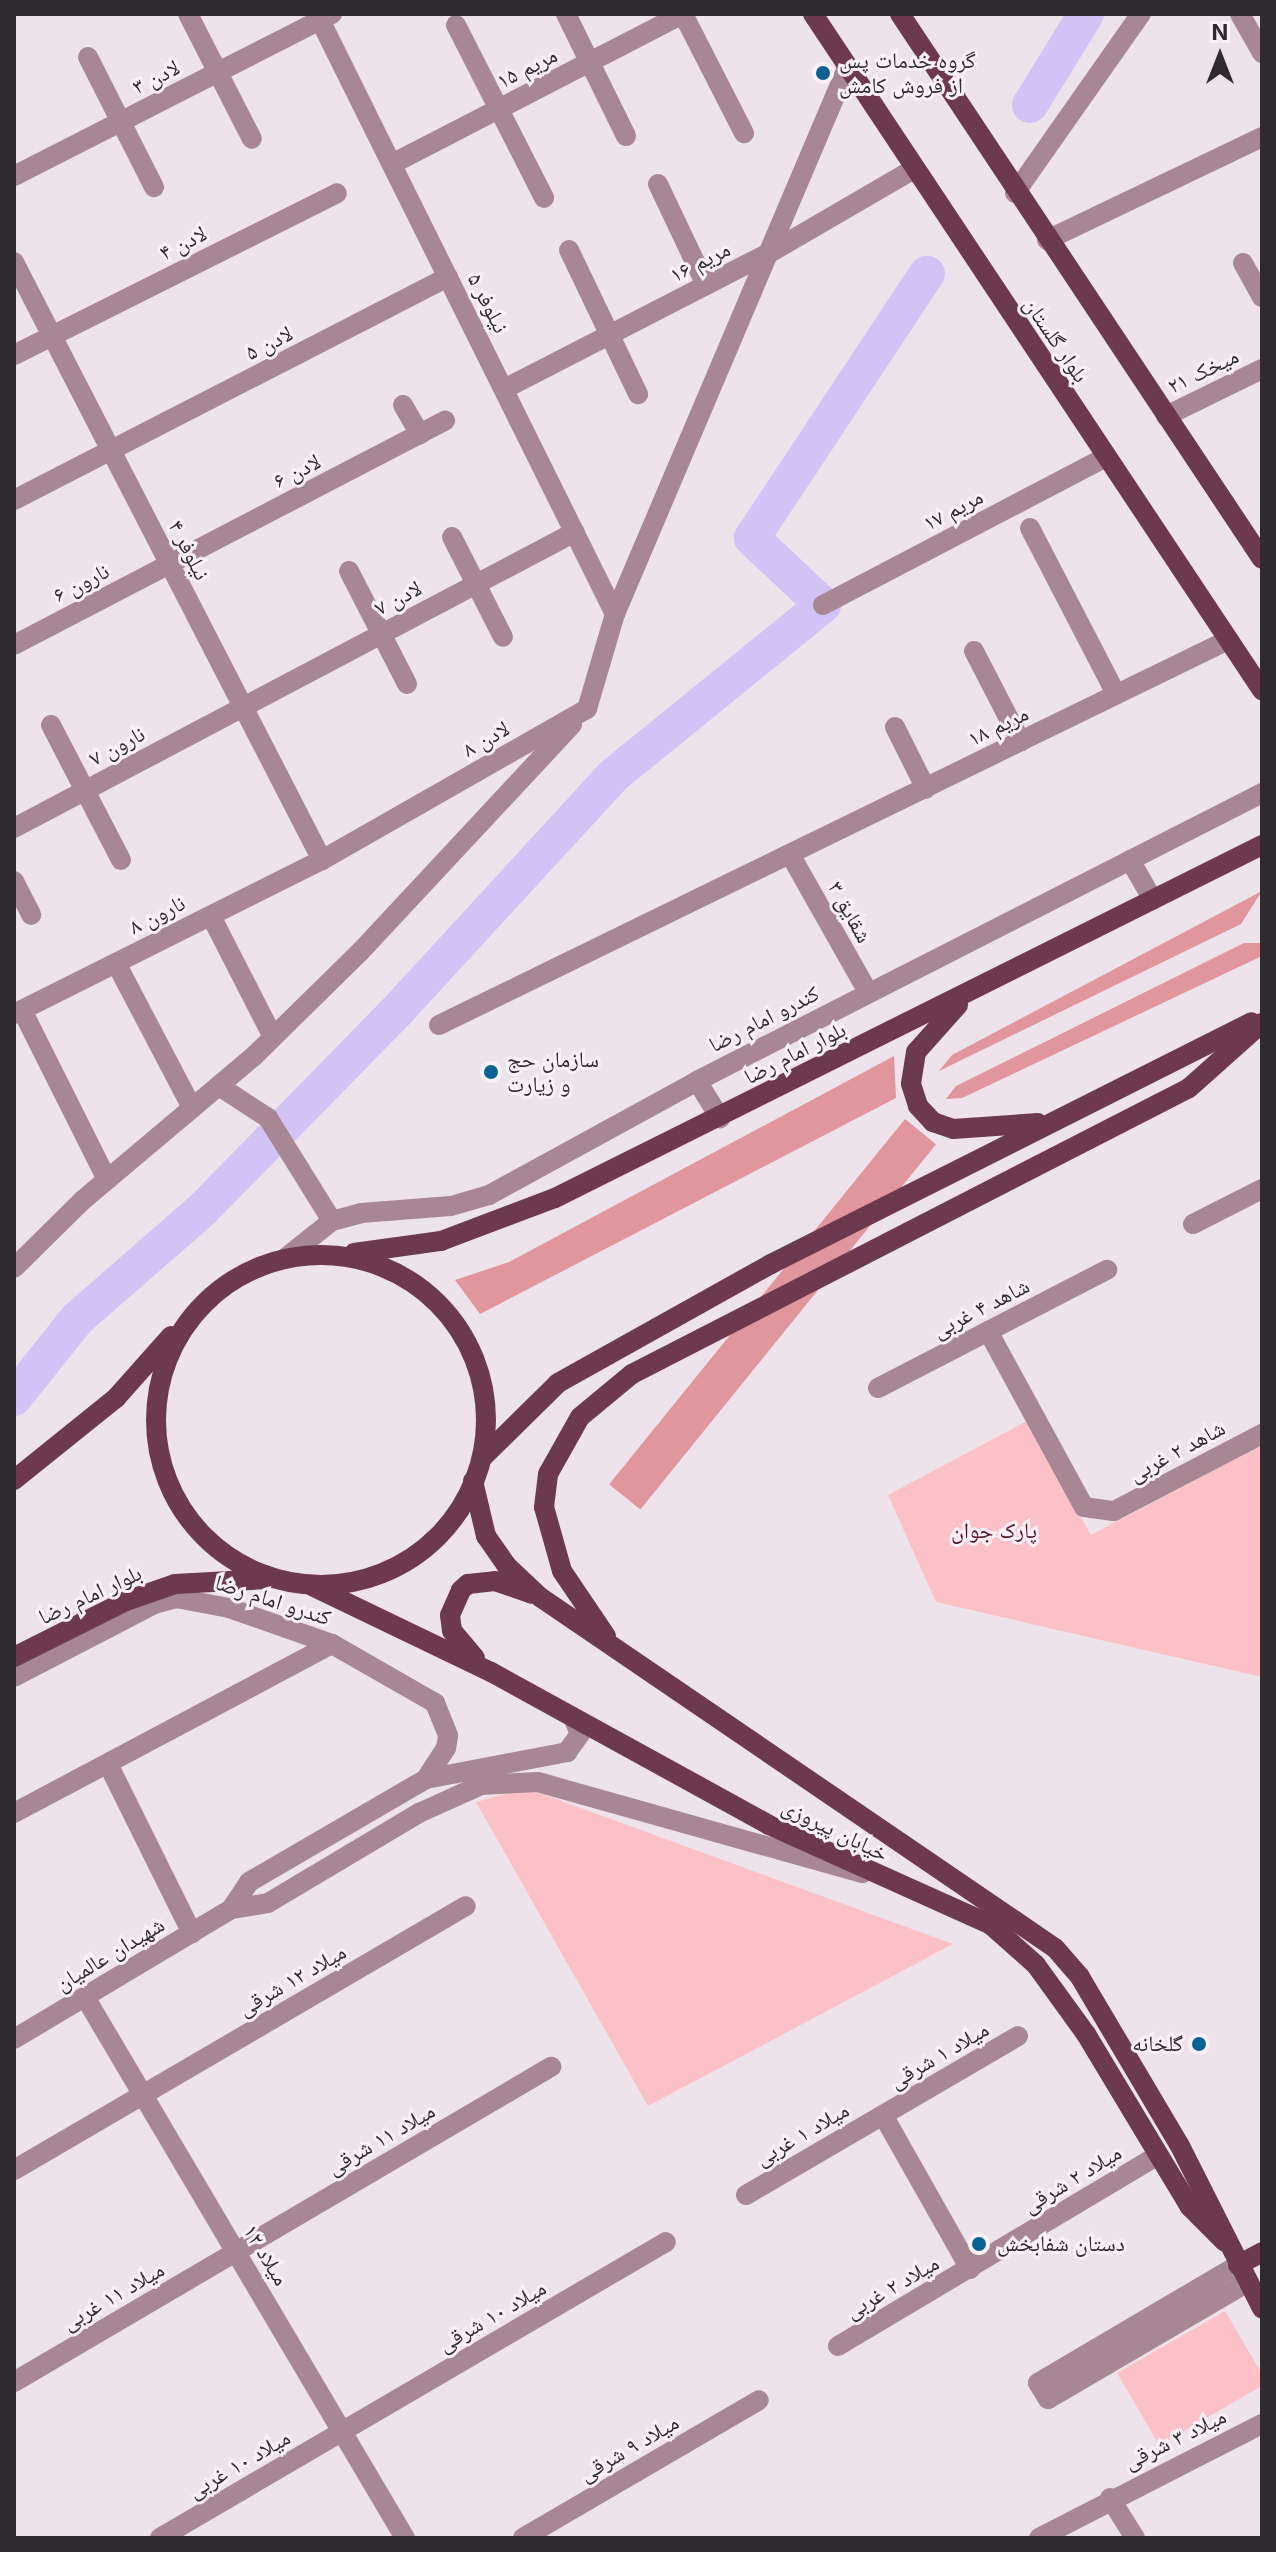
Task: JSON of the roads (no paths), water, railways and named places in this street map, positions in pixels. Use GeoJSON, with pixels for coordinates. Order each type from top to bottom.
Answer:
{"type":"FeatureCollection","features":[{"type":"Feature","properties":{"kind":"main road","name":"بلوار گلستان"},"geometry":{"type":"LineString","coordinates":[[813,14],[1262,690]]}},
{"type":"Feature","properties":{"kind":"main road"},"geometry":{"type":"LineString","coordinates":[[900,14],[1015,193],[1262,559]]}},
{"type":"Feature","properties":{"kind":"main road","name":"بلوار امام رضا"},"geometry":{"type":"LineString","coordinates":[[199,1307],[253,1269],[284,1259],[406,1248],[484,1228],[720,1118],[1262,845]]}},
{"type":"Feature","properties":{"kind":"main road"},"geometry":{"type":"LineString","coordinates":[[972,991],[916,1052],[911,1084],[918,1106],[933,1122],[953,1129],[1051,1122]]}},
{"type":"Feature","properties":{"kind":"main road"},"geometry":{"type":"LineString","coordinates":[[480,1460],[513,1421],[558,1383],[771,1264],[1051,1122],[1262,1020]]}},
{"type":"Feature","properties":{"kind":"main road"},"geometry":{"type":"LineString","coordinates":[[613,1646],[557,1558],[544,1507],[548,1474],[580,1417],[632,1374],[1189,1088],[1262,1020]]}},
{"type":"Feature","properties":{"kind":"main road"},"geometry":{"type":"LineString","coordinates":[[199,1307],[166,1362],[156,1399],[157,1451],[175,1500],[206,1541],[249,1570],[312,1586],[364,1580],[422,1551],[446,1529],[473,1481],[480,1460],[486,1418],[481,1374],[449,1315],[397,1273],[332,1255]]}},
{"type":"Feature","properties":{"kind":"main road"},"geometry":{"type":"LineString","coordinates":[[725,1325],[771,1264]]}},
{"type":"Feature","properties":{"kind":"main road"},"geometry":{"type":"LineString","coordinates":[[14,1480],[116,1398],[199,1307]]}},
{"type":"Feature","properties":{"kind":"main road","name":"خیابان پیروزی"},"geometry":{"type":"LineString","coordinates":[[473,1481],[486,1536],[506,1565],[540,1597],[1055,1948],[1080,1977],[1180,2146],[1214,2208],[1225,2242],[1262,2308]]}},
{"type":"Feature","properties":{"kind":"main road","name":"بلوار امام رضا"},"geometry":{"type":"LineString","coordinates":[[14,1657],[126,1601],[175,1584],[285,1579]]}},
{"type":"Feature","properties":{"kind":"main road"},"geometry":{"type":"LineString","coordinates":[[491,1672],[452,1631],[453,1600],[468,1584],[481,1581],[540,1597]]}},
{"type":"Feature","properties":{"kind":"main road","name":"خیابان پیروزی"},"geometry":{"type":"LineString","coordinates":[[312,1586],[491,1672],[574,1720],[875,1877],[991,1925],[1021,1949],[1086,2034],[1199,2220],[1225,2242]]}},
{"type":"Feature","properties":{"kind":"main road"},"geometry":{"type":"LineString","coordinates":[[1243,2274],[1262,2252]]}},
{"type":"Feature","properties":{"kind":"street"},"geometry":{"type":"LineString","coordinates":[[188,14],[252,139]]}},
{"type":"Feature","properties":{"kind":"street"},"geometry":{"type":"LineString","coordinates":[[566,14],[626,136]]}},
{"type":"Feature","properties":{"kind":"street"},"geometry":{"type":"LineString","coordinates":[[683,14],[744,133]]}},
{"type":"Feature","properties":{"kind":"street","name":"مریم ۱۵"},"geometry":{"type":"LineString","coordinates":[[392,164],[590,62],[644,23],[683,14]]}},
{"type":"Feature","properties":{"kind":"street"},"geometry":{"type":"LineString","coordinates":[[1015,193],[1141,14]]}},
{"type":"Feature","properties":{"kind":"street"},"geometry":{"type":"LineString","coordinates":[[1240,14],[1262,53]]}},
{"type":"Feature","properties":{"kind":"street","name":"لادن ۳"},"geometry":{"type":"LineString","coordinates":[[14,176],[323,16]]}},
{"type":"Feature","properties":{"kind":"street","name":"نیلوفر ۵"},"geometry":{"type":"LineString","coordinates":[[323,16],[392,164],[615,614]]}},
{"type":"Feature","properties":{"kind":"street"},"geometry":{"type":"LineString","coordinates":[[456,25],[544,198]]}},
{"type":"Feature","properties":{"kind":"street"},"geometry":{"type":"LineString","coordinates":[[88,57],[154,187]]}},
{"type":"Feature","properties":{"kind":"street"},"geometry":{"type":"LineString","coordinates":[[16,1258],[273,1037],[587,709],[615,614],[773,251],[847,68]]}},
{"type":"Feature","properties":{"kind":"street"},"geometry":{"type":"LineString","coordinates":[[1047,240],[1262,137]]}},
{"type":"Feature","properties":{"kind":"street","name":"مریم ۱۶"},"geometry":{"type":"LineString","coordinates":[[504,389],[773,251],[914,169]]}},
{"type":"Feature","properties":{"kind":"street"},"geometry":{"type":"LineString","coordinates":[[658,184],[706,285]]}},
{"type":"Feature","properties":{"kind":"street","name":"لادن ۴"},"geometry":{"type":"LineString","coordinates":[[14,355],[337,193]]}},
{"type":"Feature","properties":{"kind":"street"},"geometry":{"type":"LineString","coordinates":[[569,250],[638,394]]}},
{"type":"Feature","properties":{"kind":"street","name":"نیلوفر ۴"},"geometry":{"type":"LineString","coordinates":[[14,262],[322,860]]}},
{"type":"Feature","properties":{"kind":"street"},"geometry":{"type":"LineString","coordinates":[[1243,263],[1262,297]]}},
{"type":"Feature","properties":{"kind":"street","name":"لادن ۵"},"geometry":{"type":"LineString","coordinates":[[14,500],[448,277]]}},
{"type":"Feature","properties":{"kind":"street","name":"میخک ۲۱"},"geometry":{"type":"LineString","coordinates":[[1166,416],[1262,369]]}},
{"type":"Feature","properties":{"kind":"street"},"geometry":{"type":"LineString","coordinates":[[403,405],[420,434]]}},
{"type":"Feature","properties":{"kind":"street","name":"لادن ۶"},"geometry":{"type":"LineString","coordinates":[[169,564],[445,421]]}},
{"type":"Feature","properties":{"kind":"street","name":"مریم ۱۷"},"geometry":{"type":"LineString","coordinates":[[823,605],[1106,457]]}},
{"type":"Feature","properties":{"kind":"street"},"geometry":{"type":"LineString","coordinates":[[1030,528],[1116,694]]}},
{"type":"Feature","properties":{"kind":"street","name":"لادن ۷"},"geometry":{"type":"LineString","coordinates":[[243,706],[575,532]]}},
{"type":"Feature","properties":{"kind":"street"},"geometry":{"type":"LineString","coordinates":[[452,537],[503,637]]}},
{"type":"Feature","properties":{"kind":"street","name":"نارون ۶"},"geometry":{"type":"LineString","coordinates":[[14,645],[169,564]]}},
{"type":"Feature","properties":{"kind":"street"},"geometry":{"type":"LineString","coordinates":[[349,571],[407,684]]}},
{"type":"Feature","properties":{"kind":"street","name":"مریم ۱۸"},"geometry":{"type":"LineString","coordinates":[[439,1025],[791,856],[1228,640]]}},
{"type":"Feature","properties":{"kind":"street"},"geometry":{"type":"LineString","coordinates":[[974,651],[1021,742]]}},
{"type":"Feature","properties":{"kind":"street","name":"نارون ۷"},"geometry":{"type":"LineString","coordinates":[[14,828],[243,706]]}},
{"type":"Feature","properties":{"kind":"street","name":"لادن ۸"},"geometry":{"type":"LineString","coordinates":[[322,860],[587,709]]}},
{"type":"Feature","properties":{"kind":"street"},"geometry":{"type":"LineString","coordinates":[[51,725],[121,860]]}},
{"type":"Feature","properties":{"kind":"street"},"geometry":{"type":"LineString","coordinates":[[895,727],[926,789]]}},
{"type":"Feature","properties":{"kind":"street","name":"کندرو امام رضا"},"geometry":{"type":"LineString","coordinates":[[284,1259],[332,1221],[361,1213],[451,1206],[489,1195],[868,992],[1262,793]]}},
{"type":"Feature","properties":{"kind":"street","name":"شقایق ۳"},"geometry":{"type":"LineString","coordinates":[[791,856],[868,992]]}},
{"type":"Feature","properties":{"kind":"street","name":"نارون ۸"},"geometry":{"type":"LineString","coordinates":[[18,1012],[322,860]]}},
{"type":"Feature","properties":{"kind":"street"},"geometry":{"type":"LineString","coordinates":[[1130,860],[1153,900]]}},
{"type":"Feature","properties":{"kind":"street"},"geometry":{"type":"LineString","coordinates":[[14,881],[31,915]]}},
{"type":"Feature","properties":{"kind":"street"},"geometry":{"type":"LineString","coordinates":[[211,916],[273,1037]]}},
{"type":"Feature","properties":{"kind":"street"},"geometry":{"type":"LineString","coordinates":[[116,963],[192,1108]]}},
{"type":"Feature","properties":{"kind":"street"},"geometry":{"type":"LineString","coordinates":[[18,1012],[107,1180]]}},
{"type":"Feature","properties":{"kind":"street"},"geometry":{"type":"LineString","coordinates":[[697,1081],[720,1118]]}},
{"type":"Feature","properties":{"kind":"street"},"geometry":{"type":"LineString","coordinates":[[219,1086],[268,1118],[332,1221]]}},
{"type":"Feature","properties":{"kind":"street"},"geometry":{"type":"LineString","coordinates":[[1193,1224],[1262,1189]]}},
{"type":"Feature","properties":{"kind":"street","name":"شاهد ۴ غربی"},"geometry":{"type":"LineString","coordinates":[[878,1388],[1107,1270]]}},
{"type":"Feature","properties":{"kind":"street","name":"شاهد ۲ غربی"},"geometry":{"type":"LineString","coordinates":[[988,1331],[1084,1507],[1114,1511],[1262,1434]]}},
{"type":"Feature","properties":{"kind":"street","name":"کندرو امام رضا"},"geometry":{"type":"LineString","coordinates":[[14,1677],[154,1604],[176,1598],[229,1608],[332,1644],[405,1682],[443,1712],[446,1748],[426,1779]]}},
{"type":"Feature","properties":{"kind":"street"},"geometry":{"type":"LineString","coordinates":[[14,1813],[332,1644]]}},
{"type":"Feature","properties":{"kind":"street"},"geometry":{"type":"LineString","coordinates":[[231,1909],[249,1882],[426,1779],[466,1768],[555,1757],[577,1742],[580,1730],[574,1720]]}},
{"type":"Feature","properties":{"kind":"street"},"geometry":{"type":"LineString","coordinates":[[108,1764],[192,1933]]}},
{"type":"Feature","properties":{"kind":"street"},"geometry":{"type":"LineString","coordinates":[[231,1909],[268,1903],[459,1791],[503,1782],[538,1782],[875,1877]]}},
{"type":"Feature","properties":{"kind":"street","name":"میلاد ۱۲ شرقی"},"geometry":{"type":"LineString","coordinates":[[14,2170],[466,1906]]}},
{"type":"Feature","properties":{"kind":"street","name":"شهیدان عالمیان"},"geometry":{"type":"LineString","coordinates":[[14,2039],[231,1909]]}},
{"type":"Feature","properties":{"kind":"street","name":"میلاد ۱۲"},"geometry":{"type":"LineString","coordinates":[[85,1997],[405,2538]]}},
{"type":"Feature","properties":{"kind":"street","name":"میلاد ۱ شرقی"},"geometry":{"type":"LineString","coordinates":[[883,2115],[1018,2036]]}},
{"type":"Feature","properties":{"kind":"street","name":"میلاد ۱۱ شرقی"},"geometry":{"type":"LineString","coordinates":[[236,2252],[551,2067]]}},
{"type":"Feature","properties":{"kind":"street"},"geometry":{"type":"LineString","coordinates":[[883,2115],[970,2269]]}},
{"type":"Feature","properties":{"kind":"street","name":"میلاد ۱ غربی"},"geometry":{"type":"LineString","coordinates":[[746,2195],[883,2115]]}},
{"type":"Feature","properties":{"kind":"street","name":"میلاد ۲ شرقی"},"geometry":{"type":"LineString","coordinates":[[970,2269],[1158,2155]]}},
{"type":"Feature","properties":{"kind":"street","name":"میلاد ۱۰ شرقی"},"geometry":{"type":"LineString","coordinates":[[342,2432],[666,2242]]}},
{"type":"Feature","properties":{"kind":"street","name":"میلاد ۱۱ غربی"},"geometry":{"type":"LineString","coordinates":[[14,2382],[236,2252]]}},
{"type":"Feature","properties":{"kind":"street","name":"میلاد ۲ غربی"},"geometry":{"type":"LineString","coordinates":[[838,2346],[970,2269]]}},
{"type":"Feature","properties":{"kind":"street"},"geometry":{"type":"LineString","coordinates":[[1043,2391],[1243,2274]]}},
{"type":"Feature","properties":{"kind":"street","name":"میلاد ۹ شرقی"},"geometry":{"type":"LineString","coordinates":[[523,2538],[759,2400]]}},
{"type":"Feature","properties":{"kind":"street","name":"میلاد ۳ شرقی"},"geometry":{"type":"LineString","coordinates":[[1039,2538],[1110,2498],[1262,2424]]}},
{"type":"Feature","properties":{"kind":"street","name":"میلاد ۱۰ غربی"},"geometry":{"type":"LineString","coordinates":[[160,2538],[342,2432]]}},
{"type":"Feature","properties":{"kind":"street"},"geometry":{"type":"LineString","coordinates":[[1110,2498],[1135,2538]]}},
{"type":"Feature","properties":{"kind":"waterway"},"geometry":{"type":"LineString","coordinates":[[1030,105],[1086,14]]}},
{"type":"Feature","properties":{"kind":"waterway"},"geometry":{"type":"LineString","coordinates":[[14,1398],[77,1319],[202,1210],[396,1012],[614,775],[823,605],[752,538],[927,274]]}},
{"type":"Feature","properties":{"kind":"place","name":"گروه خدمات پس از فروش کامش"},"geometry":{"type":"Point","coordinates":[823,73]}},
{"type":"Feature","properties":{"kind":"place","name":"سازمان حج و زیارت"},"geometry":{"type":"Point","coordinates":[491,1072]}},
{"type":"Feature","properties":{"kind":"place","name":"گلخانه"},"geometry":{"type":"Point","coordinates":[1199,2044]}},
{"type":"Feature","properties":{"kind":"place","name":"دستان شفابخش"},"geometry":{"type":"Point","coordinates":[979,2244]}},
{"type":"Feature","properties":{"kind":"park label","name":"پارک جوان"},"geometry":{"type":"Point","coordinates":[994,1531]}}]}
